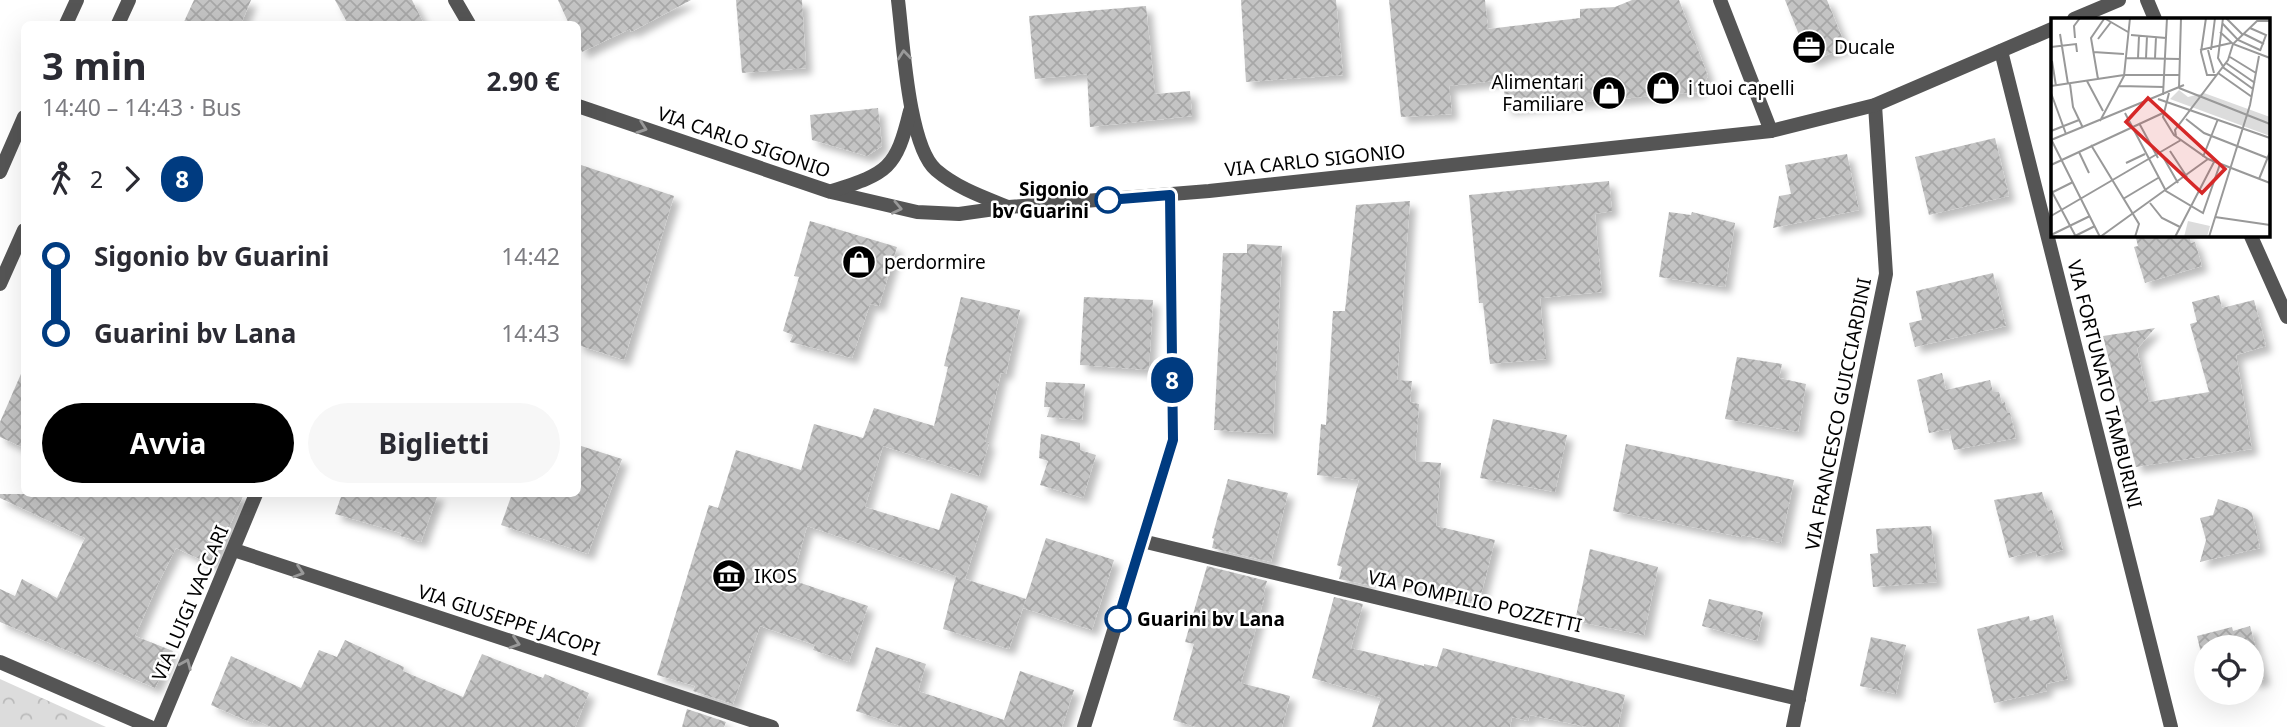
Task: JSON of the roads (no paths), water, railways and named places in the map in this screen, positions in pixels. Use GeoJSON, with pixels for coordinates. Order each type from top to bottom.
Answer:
{"type":"FeatureCollection","features":[{"type":"Feature","properties":{"kind":"street"},"geometry":{"type":"LineString","coordinates":[[67,21],[76,0]]}},
{"type":"Feature","properties":{"kind":"street"},"geometry":{"type":"LineString","coordinates":[[119,21],[129,0]]}},
{"type":"Feature","properties":{"kind":"street"},"geometry":{"type":"LineString","coordinates":[[455,0],[467,21]]}},
{"type":"Feature","properties":{"kind":"street"},"geometry":{"type":"LineString","coordinates":[[898,0],[911,110],[921,143],[934,169],[960,187],[1009,207]]}},
{"type":"Feature","properties":{"kind":"street"},"geometry":{"type":"LineString","coordinates":[[1720,0],[1771,131]]}},
{"type":"Feature","properties":{"kind":"street"},"geometry":{"type":"LineString","coordinates":[[2076,18],[2119,0]]}},
{"type":"Feature","properties":{"kind":"street"},"geometry":{"type":"LineString","coordinates":[[2147,0],[2155,18]]}},
{"type":"Feature","properties":{"kind":"street","name":"VIA CARLO SIGONIO"},"geometry":{"type":"LineString","coordinates":[[581,107],[831,192],[917,212],[959,214],[1009,207],[1170,195],[1771,131],[1875,105],[2051,30]]}},
{"type":"Feature","properties":{"kind":"street","name":"VIA FORTUNATO TAMBURINI"},"geometry":{"type":"LineString","coordinates":[[2001,51],[2171,727]]}},
{"type":"Feature","properties":{"kind":"street","name":"VIA FRANCESCO GUICCIARDINI"},"geometry":{"type":"LineString","coordinates":[[1793,727],[1886,274],[1875,105]]}},
{"type":"Feature","properties":{"kind":"street"},"geometry":{"type":"LineString","coordinates":[[831,192],[885,170],[902,145],[911,110]]}},
{"type":"Feature","properties":{"kind":"street"},"geometry":{"type":"LineString","coordinates":[[0,172],[21,124]]}},
{"type":"Feature","properties":{"kind":"street"},"geometry":{"type":"LineString","coordinates":[[1089,726],[1173,440],[1170,195]]}},
{"type":"Feature","properties":{"kind":"street"},"geometry":{"type":"LineString","coordinates":[[2251,236],[2287,317]]}},
{"type":"Feature","properties":{"kind":"street"},"geometry":{"type":"LineString","coordinates":[[0,284],[21,237]]}},
{"type":"Feature","properties":{"kind":"street","name":"VIA LUIGI VACCARI"},"geometry":{"type":"LineString","coordinates":[[159,727],[255,497]]}},
{"type":"Feature","properties":{"kind":"street","name":"VIA POMPILIO POZZETTI"},"geometry":{"type":"LineString","coordinates":[[1142,541],[1799,698]]}},
{"type":"Feature","properties":{"kind":"street","name":"VIA GIUSEPPE JACOPI"},"geometry":{"type":"LineString","coordinates":[[234,550],[772,727]]}},
{"type":"Feature","properties":{"kind":"street"},"geometry":{"type":"LineString","coordinates":[[0,662],[150,727]]}},
{"type":"Feature","properties":{"kind":"place","name":"Ducale"},"geometry":{"type":"Point","coordinates":[1809,47]}},
{"type":"Feature","properties":{"kind":"place","name":"i tuoi capelli"},"geometry":{"type":"Point","coordinates":[1663,88]}},
{"type":"Feature","properties":{"kind":"place","name":"Alimentari Familiare"},"geometry":{"type":"Point","coordinates":[1609,93]}},
{"type":"Feature","properties":{"kind":"place","name":"Sigonio bv Guarini"},"geometry":{"type":"Point","coordinates":[1108,200]}},
{"type":"Feature","properties":{"kind":"place","name":"perdormire"},"geometry":{"type":"Point","coordinates":[859,262]}},
{"type":"Feature","properties":{"kind":"place","name":"IKOS"},"geometry":{"type":"Point","coordinates":[729,576]}},
{"type":"Feature","properties":{"kind":"place","name":"Guarini bv Lana"},"geometry":{"type":"Point","coordinates":[1118,619]}}]}
